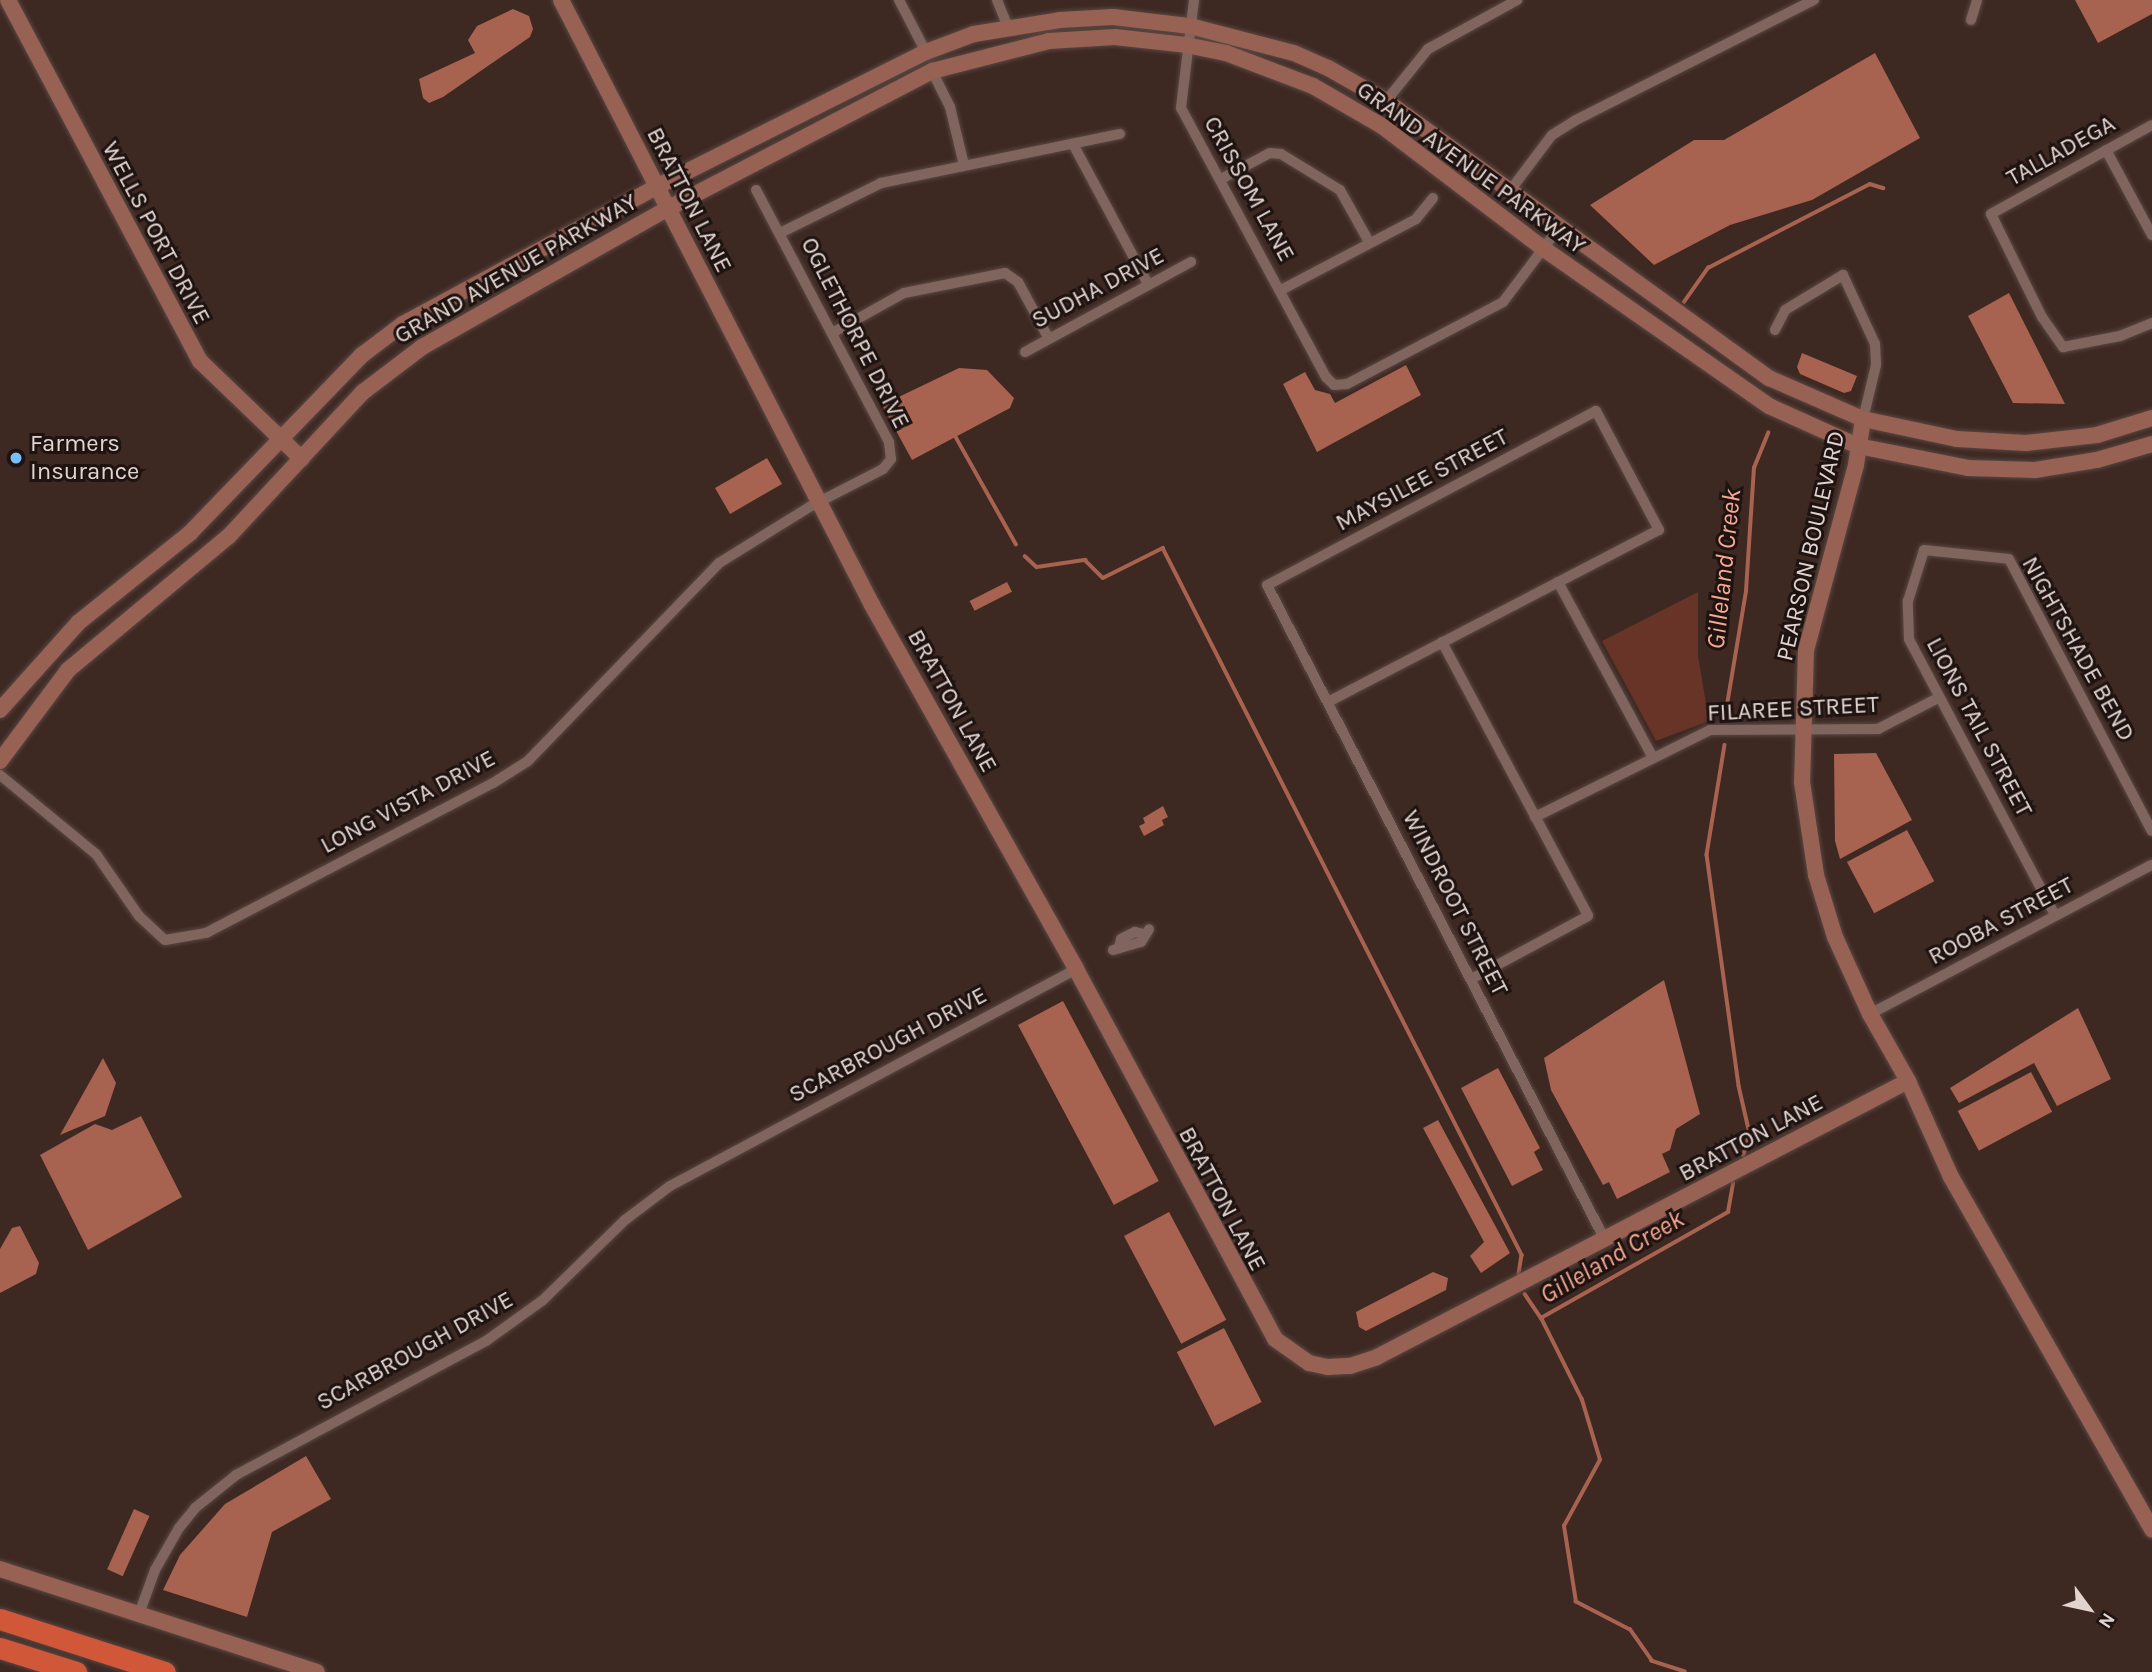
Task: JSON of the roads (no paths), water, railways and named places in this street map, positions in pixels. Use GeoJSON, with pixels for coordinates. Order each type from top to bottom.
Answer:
{"type":"FeatureCollection","features":[{"type":"Feature","properties":{"kind":"highway"},"geometry":{"type":"LineString","coordinates":[[0,1619],[165,1672]]}},
{"type":"Feature","properties":{"kind":"highway"},"geometry":{"type":"LineString","coordinates":[[0,1648],[76,1672]]}},
{"type":"Feature","properties":{"kind":"highway"},"geometry":{"type":"LineString","coordinates":[[0,1659],[32,1672]]}},
{"type":"Feature","properties":{"kind":"street","name":"WELLS PORT DRIVE"},"geometry":{"type":"LineString","coordinates":[[8,0],[200,361],[302,458]]}},
{"type":"Feature","properties":{"kind":"street","name":"BRATTON LANE"},"geometry":{"type":"LineString","coordinates":[[561,0],[819,502],[1076,969],[1259,1317],[1275,1339],[1300,1358],[1328,1367],[1350,1366],[1377,1357],[1908,1082]]}},
{"type":"Feature","properties":{"kind":"street"},"geometry":{"type":"LineString","coordinates":[[899,0],[950,107],[964,164]]}},
{"type":"Feature","properties":{"kind":"street"},"geometry":{"type":"LineString","coordinates":[[997,0],[1008,27]]}},
{"type":"Feature","properties":{"kind":"street","name":"CRISSOM LANE"},"geometry":{"type":"LineString","coordinates":[[1194,0],[1186,45],[1181,108],[1326,377],[1334,385],[1348,384],[1503,302],[1544,250]]}},
{"type":"Feature","properties":{"kind":"street"},"geometry":{"type":"LineString","coordinates":[[1386,102],[1428,49],[1517,0]]}},
{"type":"Feature","properties":{"kind":"street"},"geometry":{"type":"LineString","coordinates":[[1509,191],[1552,135],[1574,121],[1814,0]]}},
{"type":"Feature","properties":{"kind":"street"},"geometry":{"type":"LineString","coordinates":[[1971,20],[1977,0]]}},
{"type":"Feature","properties":{"kind":"street","name":"GRAND AVENUE PARKWAY"},"geometry":{"type":"LineString","coordinates":[[0,710],[79,622],[190,533],[362,355],[403,324],[658,186],[926,52],[1008,27],[1113,17],[1190,26],[1294,53],[1386,102],[1558,229],[1769,378],[1863,419],[1957,439],[2026,443],[2097,435],[2152,418]]}},
{"type":"Feature","properties":{"kind":"street","name":"GRAND AVENUE PARKWAY"},"geometry":{"type":"LineString","coordinates":[[0,761],[68,670],[229,536],[363,391],[422,346],[669,208],[932,71],[1049,41],[1115,37],[1186,45],[1281,72],[1348,104],[1544,250],[1769,406],[1858,446],[1968,468],[2035,470],[2096,460],[2152,444]]}},
{"type":"Feature","properties":{"kind":"street","name":"TALLADEGA"},"geometry":{"type":"LineString","coordinates":[[2152,125],[1991,214],[2042,317],[2063,347],[2120,336],[2152,323]]}},
{"type":"Feature","properties":{"kind":"street"},"geometry":{"type":"LineString","coordinates":[[780,233],[881,183],[1121,134]]}},
{"type":"Feature","properties":{"kind":"street"},"geometry":{"type":"LineString","coordinates":[[1073,144],[1148,284]]}},
{"type":"Feature","properties":{"kind":"street"},"geometry":{"type":"LineString","coordinates":[[2106,150],[2152,235]]}},
{"type":"Feature","properties":{"kind":"street"},"geometry":{"type":"LineString","coordinates":[[1221,179],[1270,153],[1281,155],[1340,190],[1368,240]]}},
{"type":"Feature","properties":{"kind":"street","name":"OGLETHORPE DRIVE"},"geometry":{"type":"LineString","coordinates":[[756,190],[892,451],[883,469],[819,502]]}},
{"type":"Feature","properties":{"kind":"street"},"geometry":{"type":"LineString","coordinates":[[1281,290],[1368,240],[1416,219],[1433,198]]}},
{"type":"Feature","properties":{"kind":"street"},"geometry":{"type":"LineString","coordinates":[[1544,250],[1558,229]]}},
{"type":"Feature","properties":{"kind":"street","name":"SUDHA DRIVE"},"geometry":{"type":"LineString","coordinates":[[1025,352],[1048,337],[1191,262]]}},
{"type":"Feature","properties":{"kind":"street"},"geometry":{"type":"LineString","coordinates":[[832,333],[904,293],[1005,273],[1018,282],[1048,337]]}},
{"type":"Feature","properties":{"kind":"street"},"geometry":{"type":"LineString","coordinates":[[1775,330],[1785,310],[1843,275],[1875,344],[1876,365],[1863,419]]}},
{"type":"Feature","properties":{"kind":"street","name":"MAYSILEE STREET"},"geometry":{"type":"LineString","coordinates":[[1267,585],[1596,411],[1659,530],[1558,582]]}},
{"type":"Feature","properties":{"kind":"street","name":"PEARSON BOULEVARD"},"geometry":{"type":"LineString","coordinates":[[1863,419],[1806,650],[1801,730],[1802,782],[1816,876],[1835,937],[1870,1014],[1908,1082]]}},
{"type":"Feature","properties":{"kind":"street","name":"LONG VISTA DRIVE"},"geometry":{"type":"LineString","coordinates":[[0,775],[96,854],[139,916],[165,940],[206,933],[481,790],[527,761],[719,563],[819,502]]}},
{"type":"Feature","properties":{"kind":"street","name":"LIONS TAIL STREET"},"geometry":{"type":"LineString","coordinates":[[1924,550],[1908,601],[1908,630],[1938,698],[2055,915]]}},
{"type":"Feature","properties":{"kind":"street","name":"NIGHTSHADE BEND"},"geometry":{"type":"LineString","coordinates":[[1924,550],[2009,559],[2152,831]]}},
{"type":"Feature","properties":{"kind":"street"},"geometry":{"type":"LineString","coordinates":[[1328,702],[1558,582],[1653,758]]}},
{"type":"Feature","properties":{"kind":"street","name":"WINDROOT STREET"},"geometry":{"type":"LineString","coordinates":[[1267,585],[1605,1240]]}},
{"type":"Feature","properties":{"kind":"street"},"geometry":{"type":"LineString","coordinates":[[1442,642],[1588,916],[1471,979]]}},
{"type":"Feature","properties":{"kind":"street","name":"FILAREE STREET"},"geometry":{"type":"LineString","coordinates":[[1535,817],[1710,730],[1878,729],[1938,698]]}},
{"type":"Feature","properties":{"kind":"street","name":"ROOBA STREET"},"geometry":{"type":"LineString","coordinates":[[1870,1014],[2152,865]]}},
{"type":"Feature","properties":{"kind":"street"},"geometry":{"type":"LineString","coordinates":[[1116,949],[1126,950],[1141,942],[1146,931]]}},
{"type":"Feature","properties":{"kind":"street","name":"SCARBROUGH DRIVE"},"geometry":{"type":"LineString","coordinates":[[139,1614],[155,1570],[178,1528],[195,1508],[236,1475],[486,1341],[544,1300],[625,1220],[670,1185],[1076,969]]}},
{"type":"Feature","properties":{"kind":"street"},"geometry":{"type":"LineString","coordinates":[[1908,1082],[1951,1177],[2152,1530]]}},
{"type":"Feature","properties":{"kind":"street"},"geometry":{"type":"LineString","coordinates":[[0,1569],[317,1672]]}},
{"type":"Feature","properties":{"kind":"waterway"},"geometry":{"type":"LineString","coordinates":[[1684,302],[1708,268],[1870,184],[1883,188]]}},
{"type":"Feature","properties":{"kind":"waterway","name":"Gilleland Creek"},"geometry":{"type":"LineString","coordinates":[[1726,711],[1746,591],[1754,468],[1768,433]]}},
{"type":"Feature","properties":{"kind":"waterway"},"geometry":{"type":"LineString","coordinates":[[956,437],[1016,544]]}},
{"type":"Feature","properties":{"kind":"waterway"},"geometry":{"type":"LineString","coordinates":[[1025,556],[1037,567],[1085,560],[1103,578],[1163,548],[1522,1255],[1519,1275]]}},
{"type":"Feature","properties":{"kind":"waterway","name":"Gilleland Creek"},"geometry":{"type":"LineString","coordinates":[[1725,745],[1707,855],[1739,1086],[1750,1134],[1744,1155]]}},
{"type":"Feature","properties":{"kind":"waterway","name":"Gilleland Creek"},"geometry":{"type":"LineString","coordinates":[[1685,1672],[1652,1661],[1630,1630],[1576,1602],[1564,1526],[1600,1460],[1582,1400],[1541,1318],[1728,1212],[1733,1183]]}},
{"type":"Feature","properties":{"kind":"waterway"},"geometry":{"type":"LineString","coordinates":[[1525,1294],[1541,1318]]}},
{"type":"Feature","properties":{"kind":"place","name":"Farmers Insurance"},"geometry":{"type":"Point","coordinates":[16,458]}}]}
